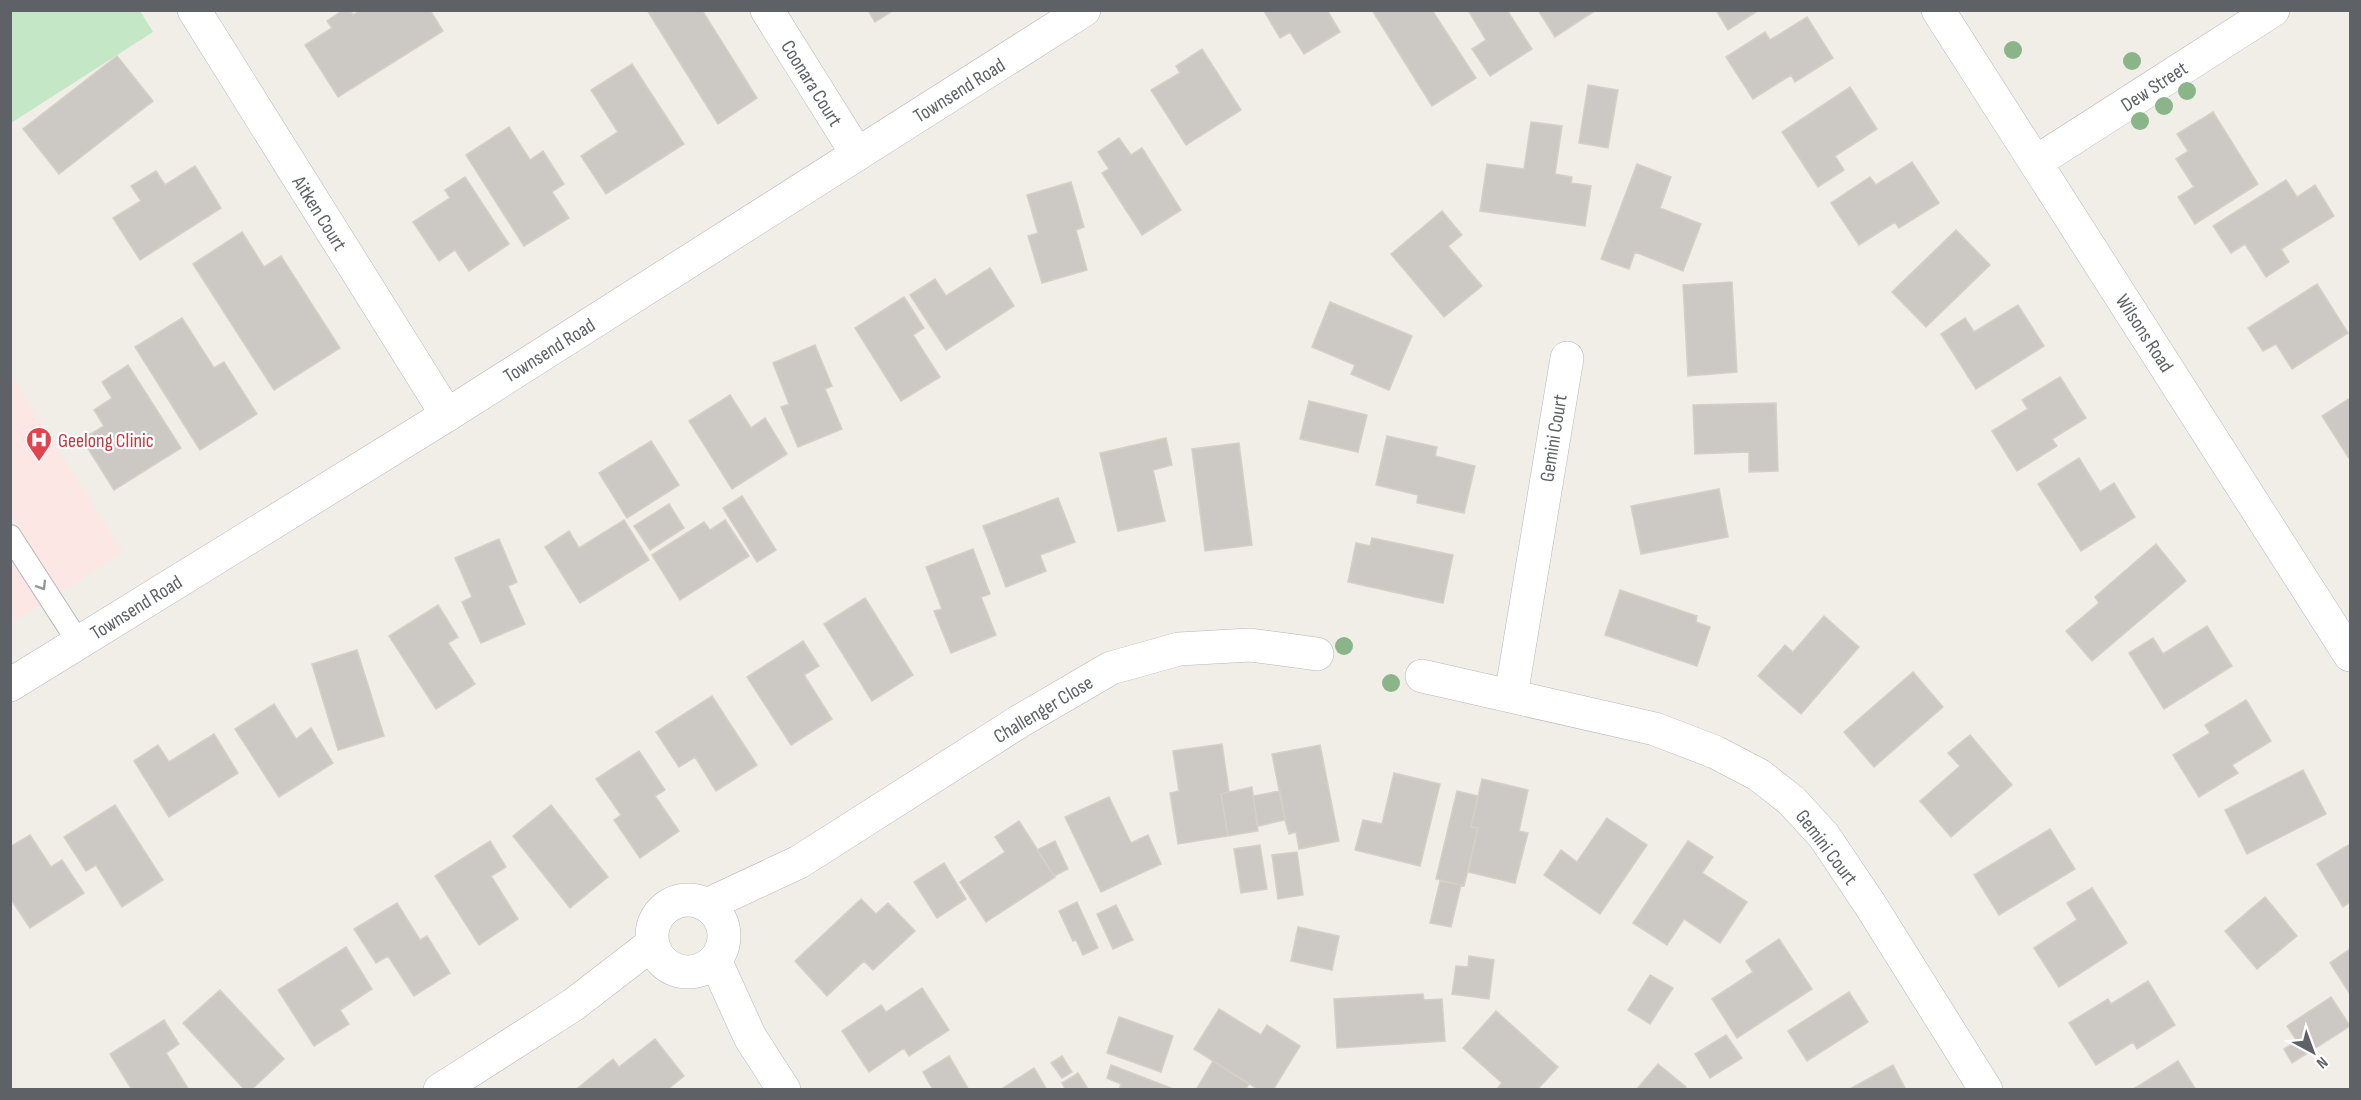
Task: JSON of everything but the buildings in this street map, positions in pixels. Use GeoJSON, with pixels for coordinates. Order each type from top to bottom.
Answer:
{"type":"FeatureCollection","features":[{"type":"Feature","properties":{"kind":"street","name":"Aitken Court"},"geometry":{"type":"LineString","coordinates":[[194,10],[447,415]]}},
{"type":"Feature","properties":{"kind":"street","name":"Coonara Court"},"geometry":{"type":"LineString","coordinates":[[767,10],[857,154]]}},
{"type":"Feature","properties":{"kind":"street","name":"Townsend Road"},"geometry":{"type":"LineString","coordinates":[[10,685],[447,415],[1084,10]]}},
{"type":"Feature","properties":{"kind":"street","name":"Wilsons Road"},"geometry":{"type":"LineString","coordinates":[[1938,10],[2350,655]]}},
{"type":"Feature","properties":{"kind":"street","name":"Dew Street"},"geometry":{"type":"LineString","coordinates":[[2036,162],[2273,10]]}},
{"type":"Feature","properties":{"kind":"street","name":"Gemini Court"},"geometry":{"type":"LineString","coordinates":[[1511,696],[1566,358]]}},
{"type":"Feature","properties":{"kind":"street","name":"Challenger Close"},"geometry":{"type":"LineString","coordinates":[[440,1089],[573,1005],[693,946],[799,862],[1020,721],[1111,669],[1179,649],[1191,648],[1250,645],[1317,654]]}},
{"type":"Feature","properties":{"kind":"street","name":"Gemini Court"},"geometry":{"type":"LineString","coordinates":[[1422,676],[1655,729],[1715,752],[1759,775],[1792,801],[1824,836],[1986,1089]]}},
{"type":"Feature","properties":{"kind":"street"},"geometry":{"type":"LineString","coordinates":[[693,946],[784,1089]]}},
{"type":"Feature","properties":{"kind":"lane"},"geometry":{"type":"LineString","coordinates":[[10,536],[79,643]]}},
{"type":"Feature","properties":{"kind":"shaded area","name":"Geelong Clinic"},"geometry":{"type":"Polygon","coordinates":[[[10,374],[123,552],[11,623],[10,623],[10,374]]]}},
{"type":"Feature","properties":{"kind":"green space"},"geometry":{"type":"Polygon","coordinates":[[[11,10],[140,11],[153,32],[11,123],[11,10]]]}},
{"type":"Feature","properties":{"kind":"place","name":"Geelong Clinic"},"geometry":{"type":"Point","coordinates":[39,463]}}]}
